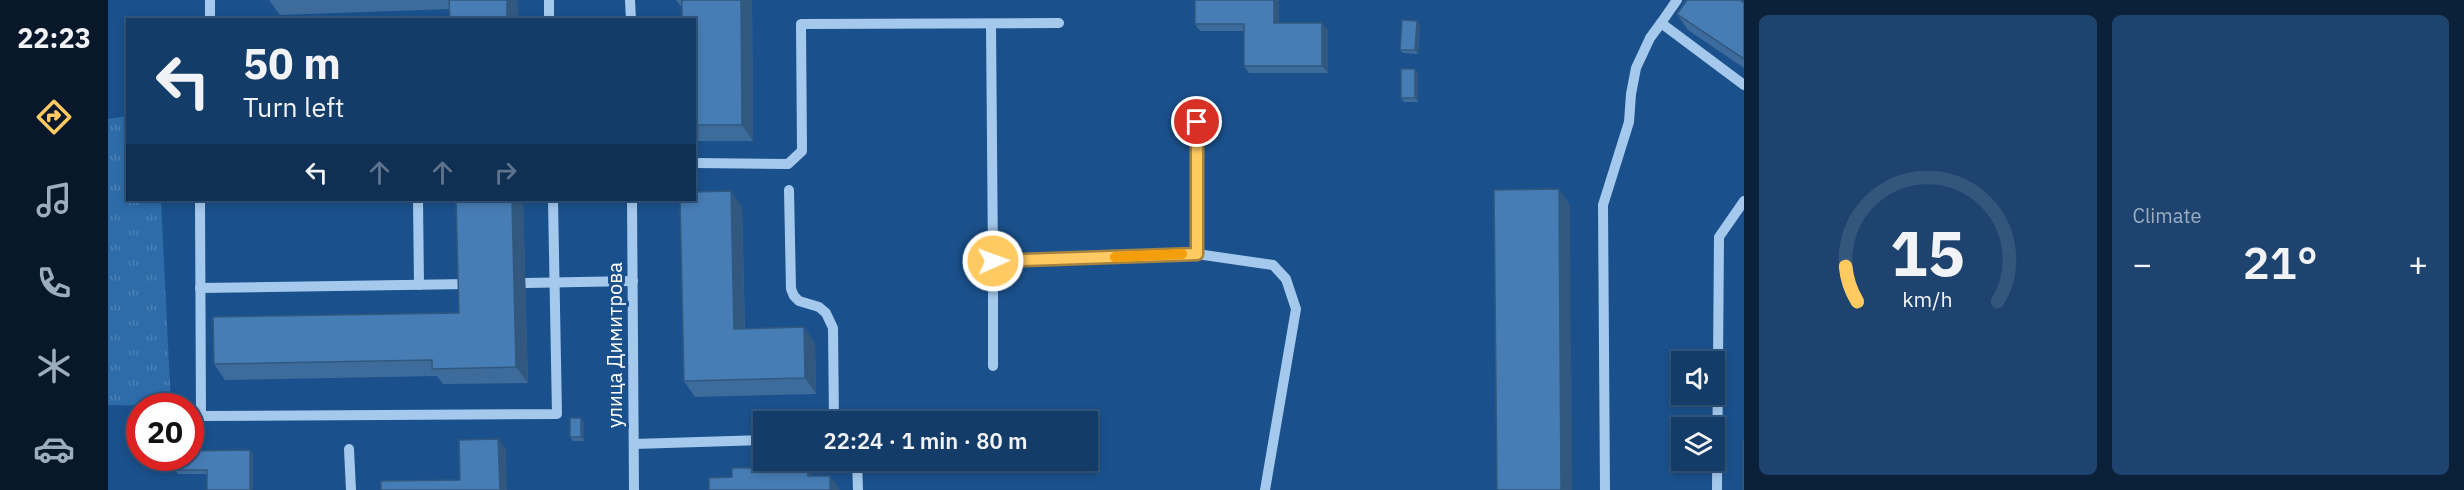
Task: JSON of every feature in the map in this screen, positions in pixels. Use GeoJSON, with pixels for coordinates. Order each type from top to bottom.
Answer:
{"type":"FeatureCollection","features":[{"type":"Feature","properties":{"kind":"street"},"geometry":{"type":"LineString","coordinates":[[210,0],[210,18]]}},
{"type":"Feature","properties":{"kind":"street"},"geometry":{"type":"LineString","coordinates":[[549,0],[549,18]]}},
{"type":"Feature","properties":{"kind":"street"},"geometry":{"type":"LineString","coordinates":[[630,0],[630,18]]}},
{"type":"Feature","properties":{"kind":"street"},"geometry":{"type":"LineString","coordinates":[[1605,490],[1603,205],[1629,122],[1636,68],[1650,38],[1677,0]]}},
{"type":"Feature","properties":{"kind":"street"},"geometry":{"type":"LineString","coordinates":[[696,163],[788,164],[802,151],[801,24],[1059,23]]}},
{"type":"Feature","properties":{"kind":"street"},"geometry":{"type":"LineString","coordinates":[[1661,23],[1744,85]]}},
{"type":"Feature","properties":{"kind":"street"},"geometry":{"type":"LineString","coordinates":[[991,24],[993,366]]}},
{"type":"Feature","properties":{"kind":"street"},"geometry":{"type":"LineString","coordinates":[[1197,122],[1197,254]]}},
{"type":"Feature","properties":{"kind":"street"},"geometry":{"type":"LineString","coordinates":[[789,190],[791,289],[800,301],[819,307],[833,328],[834,411]]}},
{"type":"Feature","properties":{"kind":"street"},"geometry":{"type":"LineString","coordinates":[[200,201],[201,416],[557,414],[553,201]]}},
{"type":"Feature","properties":{"kind":"street"},"geometry":{"type":"LineString","coordinates":[[418,201],[419,285]]}},
{"type":"Feature","properties":{"kind":"street","name":"улица Димитрова"},"geometry":{"type":"LineString","coordinates":[[632,201],[634,490]]}},
{"type":"Feature","properties":{"kind":"street"},"geometry":{"type":"LineString","coordinates":[[1717,490],[1719,237],[1744,201]]}},
{"type":"Feature","properties":{"kind":"street"},"geometry":{"type":"LineString","coordinates":[[993,261],[1197,254],[1273,265],[1286,279],[1296,309],[1265,490]]}},
{"type":"Feature","properties":{"kind":"street"},"geometry":{"type":"LineString","coordinates":[[526,283],[633,281]]}},
{"type":"Feature","properties":{"kind":"street"},"geometry":{"type":"LineString","coordinates":[[200,288],[469,284]]}},
{"type":"Feature","properties":{"kind":"street"},"geometry":{"type":"LineString","coordinates":[[634,444],[753,440]]}},
{"type":"Feature","properties":{"kind":"street"},"geometry":{"type":"LineString","coordinates":[[349,449],[351,490]]}},
{"type":"Feature","properties":{"kind":"street"},"geometry":{"type":"LineString","coordinates":[[857,471],[858,490]]}},
{"type":"Feature","properties":{"kind":"green space"},"geometry":{"type":"Polygon","coordinates":[[[126,116],[126,201],[161,201],[170,393],[126,393],[126,405],[108,405],[108,119],[126,116]]]}},
{"type":"Feature","properties":{"kind":"building"},"geometry":{"type":"Polygon","coordinates":[[[449,0],[507,0],[507,18],[450,18],[449,0]]]}},
{"type":"Feature","properties":{"kind":"building"},"geometry":{"type":"Polygon","coordinates":[[[682,0],[741,0],[742,125],[696,125],[696,18],[682,18],[682,0]]]}},
{"type":"Feature","properties":{"kind":"building"},"geometry":{"type":"Polygon","coordinates":[[[1195,0],[1274,0],[1274,23],[1322,23],[1322,66],[1244,66],[1244,24],[1195,24],[1195,0]]]}},
{"type":"Feature","properties":{"kind":"building"},"geometry":{"type":"Polygon","coordinates":[[[1687,0],[1740,0],[1744,3],[1744,59],[1677,14],[1687,0]]]}},
{"type":"Feature","properties":{"kind":"building"},"geometry":{"type":"Polygon","coordinates":[[[1402,20],[1417,21],[1415,50],[1400,50],[1402,20]]]}},
{"type":"Feature","properties":{"kind":"building"},"geometry":{"type":"Polygon","coordinates":[[[1401,69],[1415,69],[1415,98],[1401,98],[1401,69]]]}},
{"type":"Feature","properties":{"kind":"building"},"geometry":{"type":"Polygon","coordinates":[[[1559,189],[1561,490],[1497,490],[1494,190],[1559,189]]]}},
{"type":"Feature","properties":{"kind":"building"},"geometry":{"type":"Polygon","coordinates":[[[731,191],[734,329],[804,327],[805,378],[684,381],[680,201],[696,201],[696,192],[731,191]]]}},
{"type":"Feature","properties":{"kind":"building"},"geometry":{"type":"Polygon","coordinates":[[[456,201],[512,201],[516,367],[432,369],[432,360],[214,364],[213,317],[459,313],[456,201]]]}},
{"type":"Feature","properties":{"kind":"building"},"geometry":{"type":"Polygon","coordinates":[[[570,418],[581,418],[581,437],[570,437],[570,418]]]}},
{"type":"Feature","properties":{"kind":"building"},"geometry":{"type":"Polygon","coordinates":[[[498,439],[500,490],[381,490],[381,481],[460,480],[459,440],[498,439]]]}},
{"type":"Feature","properties":{"kind":"building"},"geometry":{"type":"Polygon","coordinates":[[[1744,440],[1744,490],[1743,490],[1744,440]]]}},
{"type":"Feature","properties":{"kind":"building"},"geometry":{"type":"Polygon","coordinates":[[[250,450],[250,490],[207,490],[204,451],[250,450]]]}},
{"type":"Feature","properties":{"kind":"building"},"geometry":{"type":"Polygon","coordinates":[[[732,468],[753,468],[753,471],[807,471],[808,476],[830,476],[830,490],[709,490],[709,478],[732,477],[732,468]]]}},
{"type":"Feature","properties":{"kind":"slow traffic"},"geometry":{"type":"LineString","coordinates":[[1115,257],[1182,254]]}},
{"type":"Feature","properties":{"kind":"route"},"geometry":{"type":"LineString","coordinates":[[993,261],[1197,254],[1197,122]]}}]}
